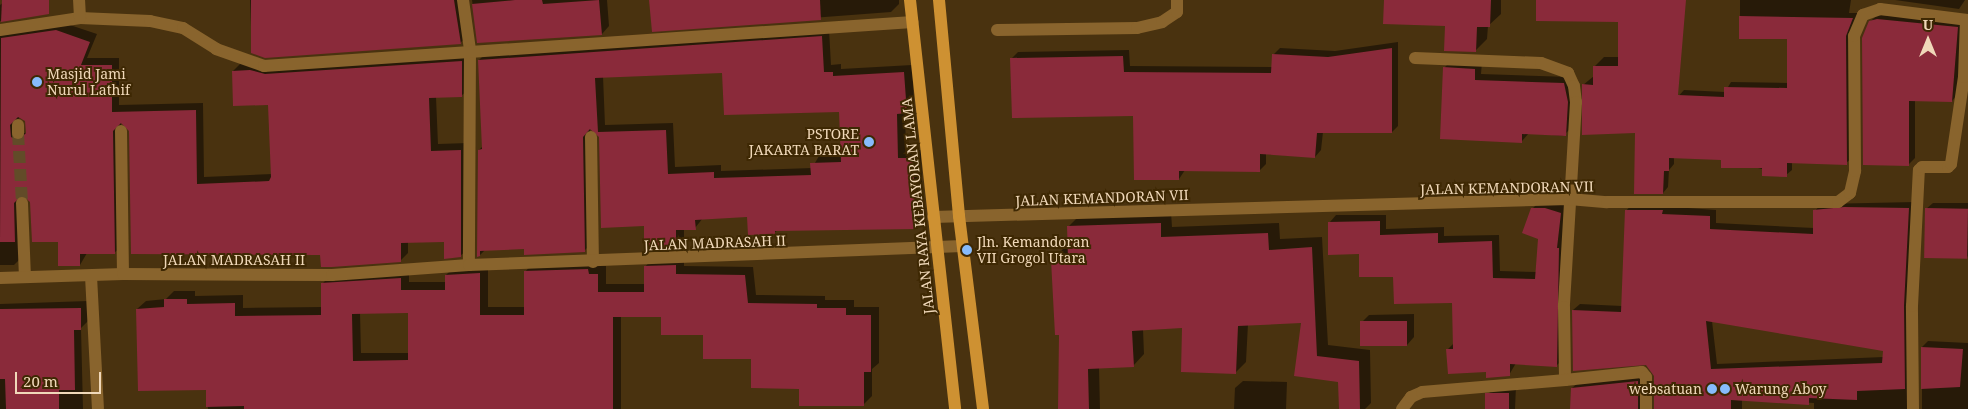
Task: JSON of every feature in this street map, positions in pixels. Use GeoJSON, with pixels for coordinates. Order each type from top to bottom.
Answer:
{"type":"FeatureCollection","features":[{"type":"Feature","properties":{"kind":"main road","name":"JALAN RAYA KEBAYORAN LAMA"},"geometry":{"type":"LineString","coordinates":[[910,0],[955,409]]}},
{"type":"Feature","properties":{"kind":"main road"},"geometry":{"type":"LineString","coordinates":[[938,0],[963,246],[983,409]]}},
{"type":"Feature","properties":{"kind":"street"},"geometry":{"type":"LineString","coordinates":[[79,0],[80,18]]}},
{"type":"Feature","properties":{"kind":"street"},"geometry":{"type":"LineString","coordinates":[[463,0],[470,50],[468,265]]}},
{"type":"Feature","properties":{"kind":"street"},"geometry":{"type":"LineString","coordinates":[[997,30],[1137,28],[1162,22],[1177,12],[1177,0]]}},
{"type":"Feature","properties":{"kind":"street","name":"JALAN KEMANDORAN VII"},"geometry":{"type":"LineString","coordinates":[[933,217],[1570,199],[1617,202],[1838,202],[1850,193],[1855,171],[1854,36],[1863,15],[1870,10],[1880,9],[1967,20]]}},
{"type":"Feature","properties":{"kind":"street"},"geometry":{"type":"LineString","coordinates":[[0,30],[80,18],[150,21],[183,28],[216,49],[264,66],[470,50],[913,22]]}},
{"type":"Feature","properties":{"kind":"street"},"geometry":{"type":"LineString","coordinates":[[1913,409],[1912,306],[1919,170],[1922,167],[1951,166],[1964,77],[1967,20]]}},
{"type":"Feature","properties":{"kind":"street"},"geometry":{"type":"LineString","coordinates":[[1415,58],[1542,63],[1568,73],[1576,102],[1570,199],[1565,380]]}},
{"type":"Feature","properties":{"kind":"street"},"geometry":{"type":"LineString","coordinates":[[120,132],[123,274]]}},
{"type":"Feature","properties":{"kind":"street"},"geometry":{"type":"LineString","coordinates":[[590,137],[593,262]]}},
{"type":"Feature","properties":{"kind":"street"},"geometry":{"type":"LineString","coordinates":[[22,203],[25,277]]}},
{"type":"Feature","properties":{"kind":"street","name":"JALAN MADRASAH II"},"geometry":{"type":"LineString","coordinates":[[0,278],[123,274],[332,275],[468,265],[937,249],[963,246]]}},
{"type":"Feature","properties":{"kind":"street"},"geometry":{"type":"LineString","coordinates":[[91,276],[98,408]]}},
{"type":"Feature","properties":{"kind":"street"},"geometry":{"type":"LineString","coordinates":[[1402,409],[1411,397],[1422,392],[1642,372],[1646,377],[1646,409]]}},
{"type":"Feature","properties":{"kind":"building"},"geometry":{"type":"Polygon","coordinates":[[[2,0],[49,0],[49,14],[1,22],[2,0]]]}},
{"type":"Feature","properties":{"kind":"building"},"geometry":{"type":"Polygon","coordinates":[[[251,0],[454,0],[461,44],[265,58],[251,53],[251,0]]]}},
{"type":"Feature","properties":{"kind":"building"},"geometry":{"type":"Polygon","coordinates":[[[515,0],[542,0],[543,4],[599,0],[602,35],[477,43],[472,4],[515,0]]]}},
{"type":"Feature","properties":{"kind":"building"},"geometry":{"type":"Polygon","coordinates":[[[649,0],[820,0],[821,20],[652,32],[649,0]]]}},
{"type":"Feature","properties":{"kind":"building"},"geometry":{"type":"Polygon","coordinates":[[[1384,0],[1491,0],[1490,27],[1477,27],[1476,52],[1444,51],[1445,26],[1383,24],[1384,0]]]}},
{"type":"Feature","properties":{"kind":"building"},"geometry":{"type":"Polygon","coordinates":[[[1536,0],[1686,0],[1678,95],[1724,97],[1724,87],[1787,88],[1787,39],[1739,39],[1739,16],[1853,18],[1846,36],[1847,165],[1787,163],[1787,177],[1762,176],[1762,168],[1721,168],[1721,160],[1669,158],[1669,171],[1664,171],[1663,194],[1634,194],[1635,133],[1582,135],[1582,84],[1593,85],[1593,66],[1618,66],[1618,22],[1536,21],[1536,0]]]}},
{"type":"Feature","properties":{"kind":"building"},"geometry":{"type":"Polygon","coordinates":[[[1877,19],[1958,27],[1952,102],[1909,101],[1909,166],[1863,165],[1862,38],[1869,21],[1877,19]]]}},
{"type":"Feature","properties":{"kind":"building"},"geometry":{"type":"Polygon","coordinates":[[[56,30],[90,42],[81,65],[112,65],[112,112],[196,110],[197,184],[269,181],[271,177],[268,105],[233,106],[232,71],[250,70],[265,74],[462,61],[462,97],[429,98],[431,151],[461,150],[461,257],[444,259],[444,242],[401,243],[401,262],[332,267],[321,267],[320,255],[131,254],[129,131],[121,123],[113,131],[115,254],[80,254],[80,266],[58,266],[58,242],[32,242],[30,202],[22,195],[14,203],[15,242],[0,242],[1,38],[56,30]],[[18,117],[10,125],[11,137],[18,141],[26,133],[25,121],[18,117]]]}},
{"type":"Feature","properties":{"kind":"building"},"geometry":{"type":"Polygon","coordinates":[[[822,36],[824,72],[833,72],[833,76],[904,72],[907,113],[897,114],[898,158],[913,158],[916,229],[775,231],[775,234],[748,235],[747,217],[695,220],[696,230],[676,230],[676,249],[644,250],[644,226],[601,228],[599,137],[590,129],[583,137],[585,252],[524,255],[524,249],[480,251],[480,256],[477,257],[478,150],[482,149],[478,60],[822,36]],[[722,73],[595,78],[598,132],[666,130],[668,174],[714,172],[714,178],[811,175],[810,163],[841,162],[839,112],[724,115],[722,73]]]}},
{"type":"Feature","properties":{"kind":"building"},"geometry":{"type":"Polygon","coordinates":[[[1392,48],[1392,133],[1317,133],[1315,158],[1260,154],[1260,172],[1179,171],[1179,180],[1134,180],[1133,116],[1012,118],[1010,58],[1123,56],[1124,72],[1271,73],[1272,54],[1328,57],[1392,48]]]}},
{"type":"Feature","properties":{"kind":"building"},"geometry":{"type":"Polygon","coordinates":[[[1443,67],[1475,69],[1475,80],[1564,83],[1568,102],[1566,136],[1522,134],[1522,143],[1440,139],[1443,67]]]}},
{"type":"Feature","properties":{"kind":"building"},"geometry":{"type":"Polygon","coordinates":[[[1844,207],[1909,208],[1904,306],[1905,389],[1857,391],[1857,400],[1809,398],[1809,405],[1731,400],[1731,409],[1654,409],[1654,376],[1646,365],[1573,371],[1572,310],[1621,312],[1625,210],[1663,210],[1662,214],[1710,216],[1710,229],[1813,234],[1813,210],[1844,207]],[[1706,321],[1711,369],[1882,363],[1883,351],[1706,321]]]}},
{"type":"Feature","properties":{"kind":"building"},"geometry":{"type":"Polygon","coordinates":[[[1531,208],[1545,208],[1561,213],[1557,248],[1559,248],[1557,367],[1510,364],[1510,376],[1486,378],[1486,372],[1448,374],[1446,349],[1453,349],[1452,303],[1394,304],[1393,277],[1359,277],[1359,254],[1328,255],[1328,222],[1380,221],[1380,235],[1438,233],[1438,243],[1492,241],[1493,278],[1535,279],[1538,239],[1522,233],[1531,208]]]}},
{"type":"Feature","properties":{"kind":"building"},"geometry":{"type":"Polygon","coordinates":[[[1925,208],[1968,209],[1967,259],[1924,258],[1925,208]]]}},
{"type":"Feature","properties":{"kind":"building"},"geometry":{"type":"Polygon","coordinates":[[[1161,223],[1161,237],[1268,233],[1269,250],[1312,247],[1317,356],[1359,361],[1360,409],[1339,409],[1338,382],[1294,376],[1301,323],[1238,326],[1236,374],[1181,372],[1182,328],[1132,331],[1134,367],[1088,369],[1089,409],[1058,409],[1059,335],[1055,335],[1051,260],[1068,259],[1067,226],[1161,223]]]}},
{"type":"Feature","properties":{"kind":"building"},"geometry":{"type":"Polygon","coordinates":[[[676,265],[676,274],[745,275],[748,303],[817,304],[817,308],[846,308],[846,315],[871,315],[871,372],[864,372],[864,406],[799,406],[799,389],[751,388],[751,359],[703,359],[703,335],[661,335],[661,317],[613,317],[613,409],[244,409],[244,406],[206,407],[206,390],[138,391],[136,309],[164,307],[164,299],[187,299],[187,304],[235,303],[235,316],[321,315],[321,283],[401,278],[401,290],[445,290],[445,275],[480,273],[480,315],[524,315],[524,271],[588,269],[589,274],[598,274],[598,292],[644,292],[644,266],[676,265]],[[408,313],[352,314],[353,361],[408,360],[408,313]]]}},
{"type":"Feature","properties":{"kind":"building"},"geometry":{"type":"Polygon","coordinates":[[[81,308],[81,330],[74,330],[75,390],[59,390],[59,409],[6,409],[5,379],[0,379],[0,309],[81,308]]]}},
{"type":"Feature","properties":{"kind":"building"},"geometry":{"type":"Polygon","coordinates":[[[1360,321],[1407,321],[1407,346],[1360,346],[1360,321]]]}},
{"type":"Feature","properties":{"kind":"building"},"geometry":{"type":"Polygon","coordinates":[[[1921,347],[1963,349],[1960,387],[1921,389],[1921,347]]]}},
{"type":"Feature","properties":{"kind":"building"},"geometry":{"type":"Polygon","coordinates":[[[1638,381],[1638,409],[1570,409],[1571,388],[1638,381]]]}},
{"type":"Feature","properties":{"kind":"building"},"geometry":{"type":"Polygon","coordinates":[[[1485,393],[1509,393],[1509,409],[1485,409],[1485,393]]]}},
{"type":"Feature","properties":{"kind":"tunnel"},"geometry":{"type":"LineString","coordinates":[[18,133],[22,203]]}},
{"type":"Feature","properties":{"kind":"place","name":"Masjid Jami Nurul Lathif"},"geometry":{"type":"Point","coordinates":[37,82]}},
{"type":"Feature","properties":{"kind":"place","name":"PSTORE JAKARTA BARAT"},"geometry":{"type":"Point","coordinates":[869,142]}},
{"type":"Feature","properties":{"kind":"place","name":"Jln. Kemandoran VII Grogol Utara"},"geometry":{"type":"Point","coordinates":[967,250]}},
{"type":"Feature","properties":{"kind":"place","name":"websatuan"},"geometry":{"type":"Point","coordinates":[1712,389]}},
{"type":"Feature","properties":{"kind":"place","name":"Warung Aboy"},"geometry":{"type":"Point","coordinates":[1725,389]}}]}
